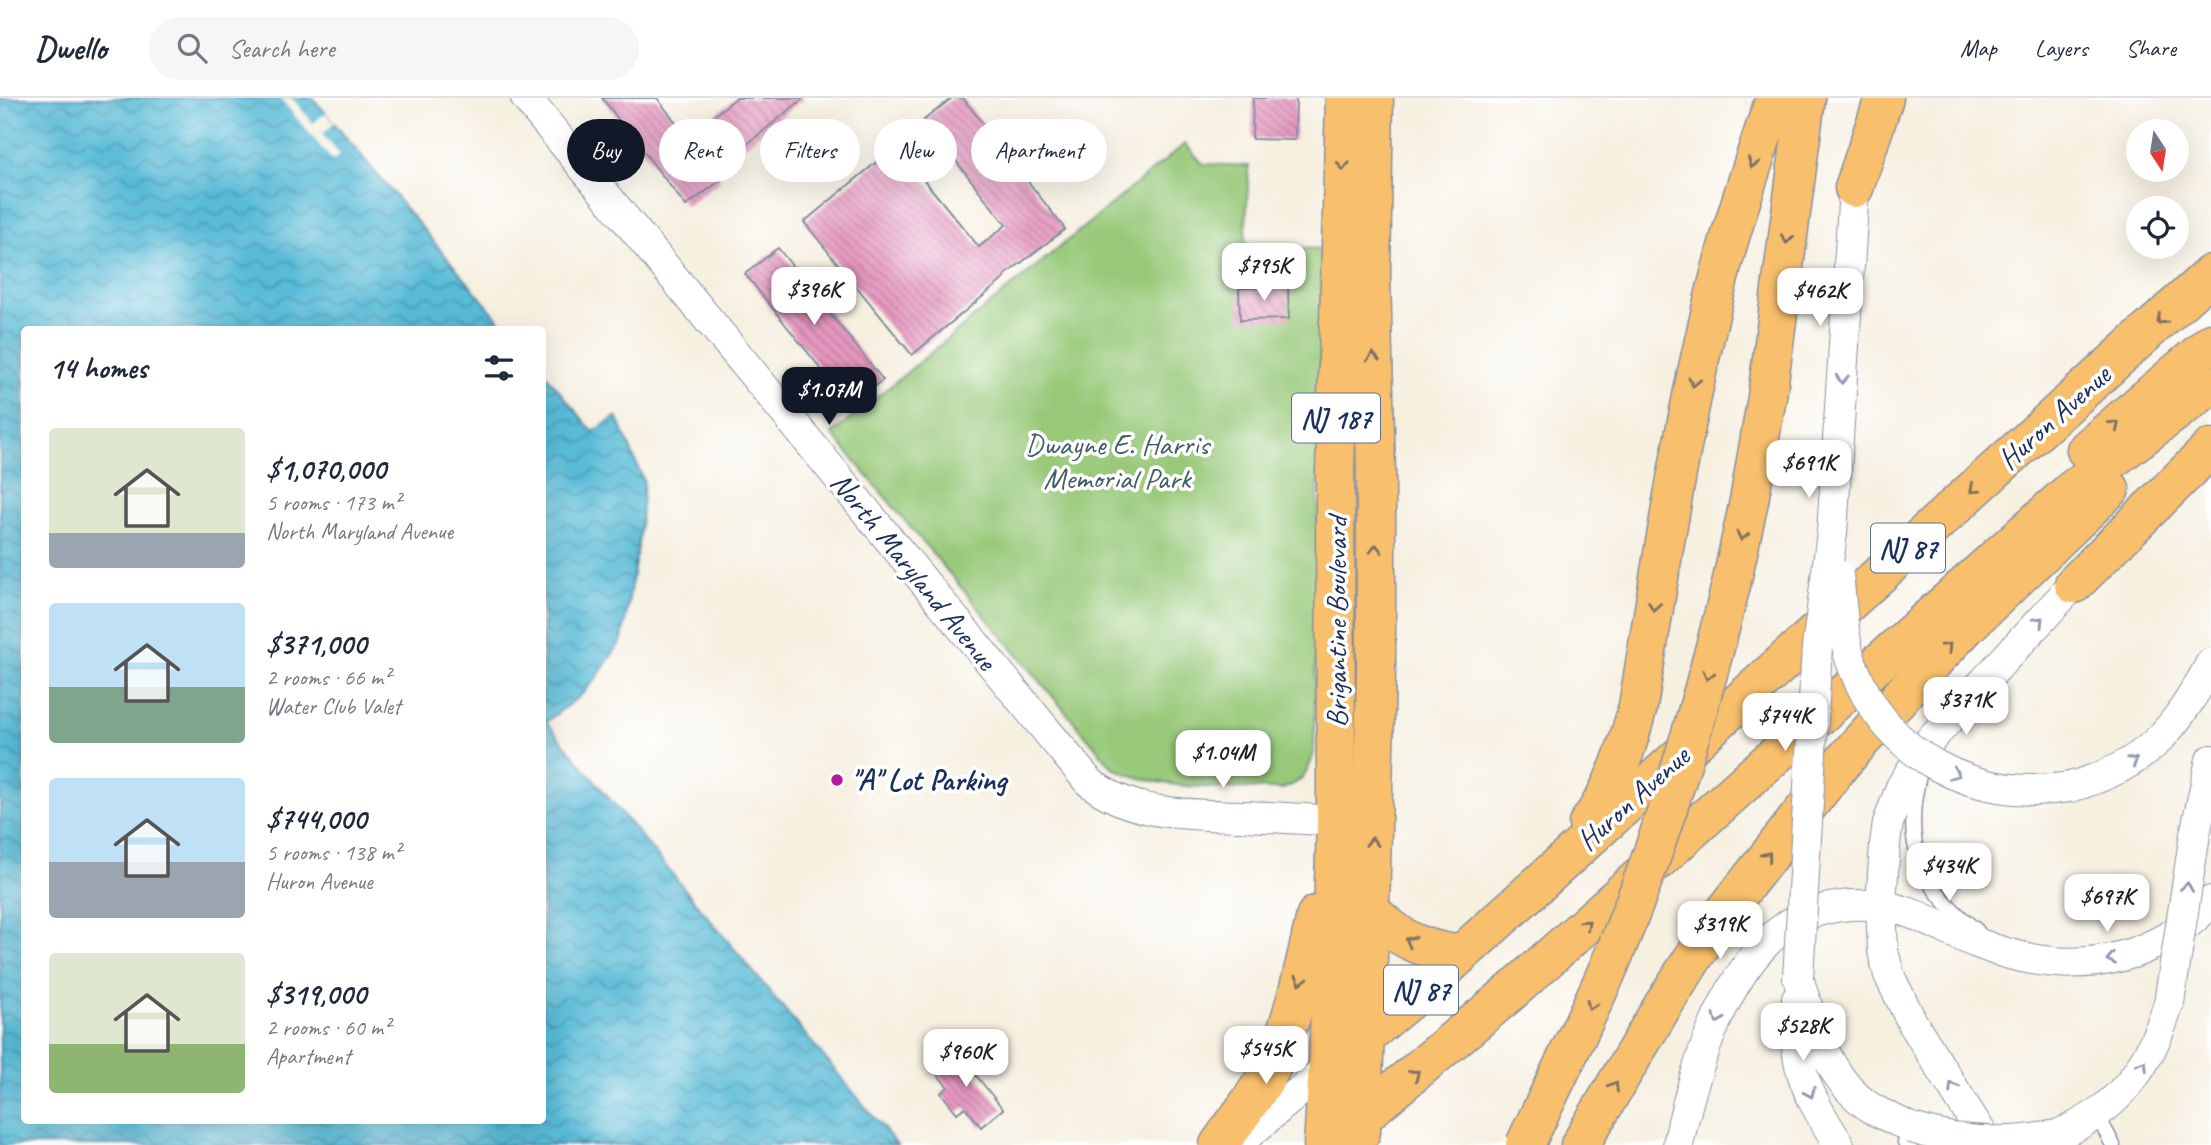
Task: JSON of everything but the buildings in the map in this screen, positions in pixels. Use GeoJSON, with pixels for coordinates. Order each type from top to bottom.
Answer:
{"type":"FeatureCollection","features":[{"type":"Feature","properties":{"kind":"main road","name":"Brigantine Boulevard"},"geometry":{"type":"LineString","coordinates":[[1326,1145],[1335,831],[1335,473],[1345,98]]}},
{"type":"Feature","properties":{"kind":"main road","name":"Brigantine Boulevard"},"geometry":{"type":"LineString","coordinates":[[1361,1131],[1376,672],[1376,474],[1371,275],[1374,98]]}},
{"type":"Feature","properties":{"kind":"main road"},"geometry":{"type":"LineString","coordinates":[[1561,862],[1603,802],[1632,731],[1676,476],[1704,338],[1721,267],[1775,98]]}},
{"type":"Feature","properties":{"kind":"main road"},"geometry":{"type":"LineString","coordinates":[[1525,1145],[1607,969],[1650,859],[1690,739],[1731,585],[1749,500],[1767,397],[1806,98]]}},
{"type":"Feature","properties":{"kind":"main road"},"geometry":{"type":"LineString","coordinates":[[1854,188],[1864,98]]}},
{"type":"Feature","properties":{"kind":"main road"},"geometry":{"type":"LineString","coordinates":[[1854,188],[1884,98]]}},
{"type":"Feature","properties":{"kind":"main road","name":"Huron Avenue"},"geometry":{"type":"LineString","coordinates":[[1328,1067],[1425,986],[1606,824],[2211,274]]}},
{"type":"Feature","properties":{"kind":"main road"},"geometry":{"type":"LineString","coordinates":[[1913,630],[1991,534],[2211,343]]}},
{"type":"Feature","properties":{"kind":"main road"},"geometry":{"type":"LineString","coordinates":[[1326,1145],[1361,1131],[1447,1048],[2073,489],[2211,386]]}},
{"type":"Feature","properties":{"kind":"main road"},"geometry":{"type":"LineString","coordinates":[[1580,1145],[1661,1007],[1712,928],[1839,766],[1967,626],[2092,508],[2211,386]]}},
{"type":"Feature","properties":{"kind":"main road"},"geometry":{"type":"LineString","coordinates":[[2074,584],[2211,448]]}},
{"type":"Feature","properties":{"kind":"main road"},"geometry":{"type":"LineString","coordinates":[[1335,473],[1376,474]]}},
{"type":"Feature","properties":{"kind":"main road"},"geometry":{"type":"LineString","coordinates":[[2074,584],[2211,477]]}},
{"type":"Feature","properties":{"kind":"main road"},"geometry":{"type":"LineString","coordinates":[[1219,1145],[1264,1079],[1283,1039],[1298,990],[1335,831]]}},
{"type":"Feature","properties":{"kind":"main road"},"geometry":{"type":"LineString","coordinates":[[1370,910],[1388,927],[1416,945],[1458,955]]}},
{"type":"Feature","properties":{"kind":"street","name":"North Maryland Avenue"},"geometry":{"type":"LineString","coordinates":[[526,98],[1088,781],[1114,798],[1156,810],[1335,831]]}},
{"type":"Feature","properties":{"kind":"street"},"geometry":{"type":"LineString","coordinates":[[1839,1145],[1810,1094],[1802,1073],[1796,1037],[1817,647],[1832,533],[1854,188]]}},
{"type":"Feature","properties":{"kind":"street"},"geometry":{"type":"LineString","coordinates":[[1832,533],[1848,650],[1871,703],[1899,738],[1934,764],[1974,782],[2019,791],[2036,791],[2070,787],[2105,776],[2138,758],[2164,735],[2185,709],[2211,663]]}},
{"type":"Feature","properties":{"kind":"street"},"geometry":{"type":"LineString","coordinates":[[1989,1145],[1899,998],[1889,975],[1882,951],[1881,905],[1888,823],[1901,787],[1931,739],[2074,584]]}},
{"type":"Feature","properties":{"kind":"street"},"geometry":{"type":"LineString","coordinates":[[1798,978],[1816,1034],[1845,1084],[1909,1138],[2017,1143],[2057,1135],[2097,1115],[2125,1090],[2137,1075],[2155,1044],[2169,1003],[2195,834],[2211,760]]}},
{"type":"Feature","properties":{"kind":"street"},"geometry":{"type":"LineString","coordinates":[[1678,1145],[1694,1078],[1728,999],[1756,954],[1779,932],[1810,914],[1829,908],[1881,905],[1917,915],[1967,939],[2003,952],[2025,958],[2085,963],[2142,950],[2177,932],[2211,901]]}},
{"type":"Feature","properties":{"kind":"street","name":"Huron Avenue"},"geometry":{"type":"LineString","coordinates":[[1236,1145],[1328,1067]]}},
{"type":"Feature","properties":{"kind":"lane"},"geometry":{"type":"LineString","coordinates":[[1931,739],[1913,806],[1913,829],[1918,857],[1927,878],[1942,900],[2003,952]]}},
{"type":"Feature","properties":{"kind":"lane"},"geometry":{"type":"LineString","coordinates":[[2097,1115],[2113,1145]]}},
{"type":"Feature","properties":{"kind":"green space","name":"Dwayne E. Harris Memorial Park"},"geometry":{"type":"Polygon","coordinates":[[[1185,144],[1203,164],[1249,166],[1245,246],[1322,249],[1314,753],[1304,776],[1282,789],[1174,785],[1133,776],[1113,768],[832,434],[1185,144]]]}},
{"type":"Feature","properties":{"kind":"water"},"geometry":{"type":"Polygon","coordinates":[[[0,98],[313,98],[504,326],[21,326],[21,1124],[546,1124],[546,722],[897,1145],[0,1145],[0,98]]]}},
{"type":"Feature","properties":{"kind":"water"},"geometry":{"type":"Polygon","coordinates":[[[546,375],[593,432],[617,416],[644,482],[639,538],[622,640],[595,680],[582,694],[546,722],[546,375]]]}},
{"type":"Feature","properties":{"kind":"pier"},"geometry":{"type":"Polygon","coordinates":[[[280,98],[292,98],[313,123],[326,113],[334,123],[322,134],[340,155],[333,161],[280,98]]]}},
{"type":"Feature","properties":{"kind":"place","name":"\"A\" Lot Parking"},"geometry":{"type":"Point","coordinates":[837,780]}}]}
